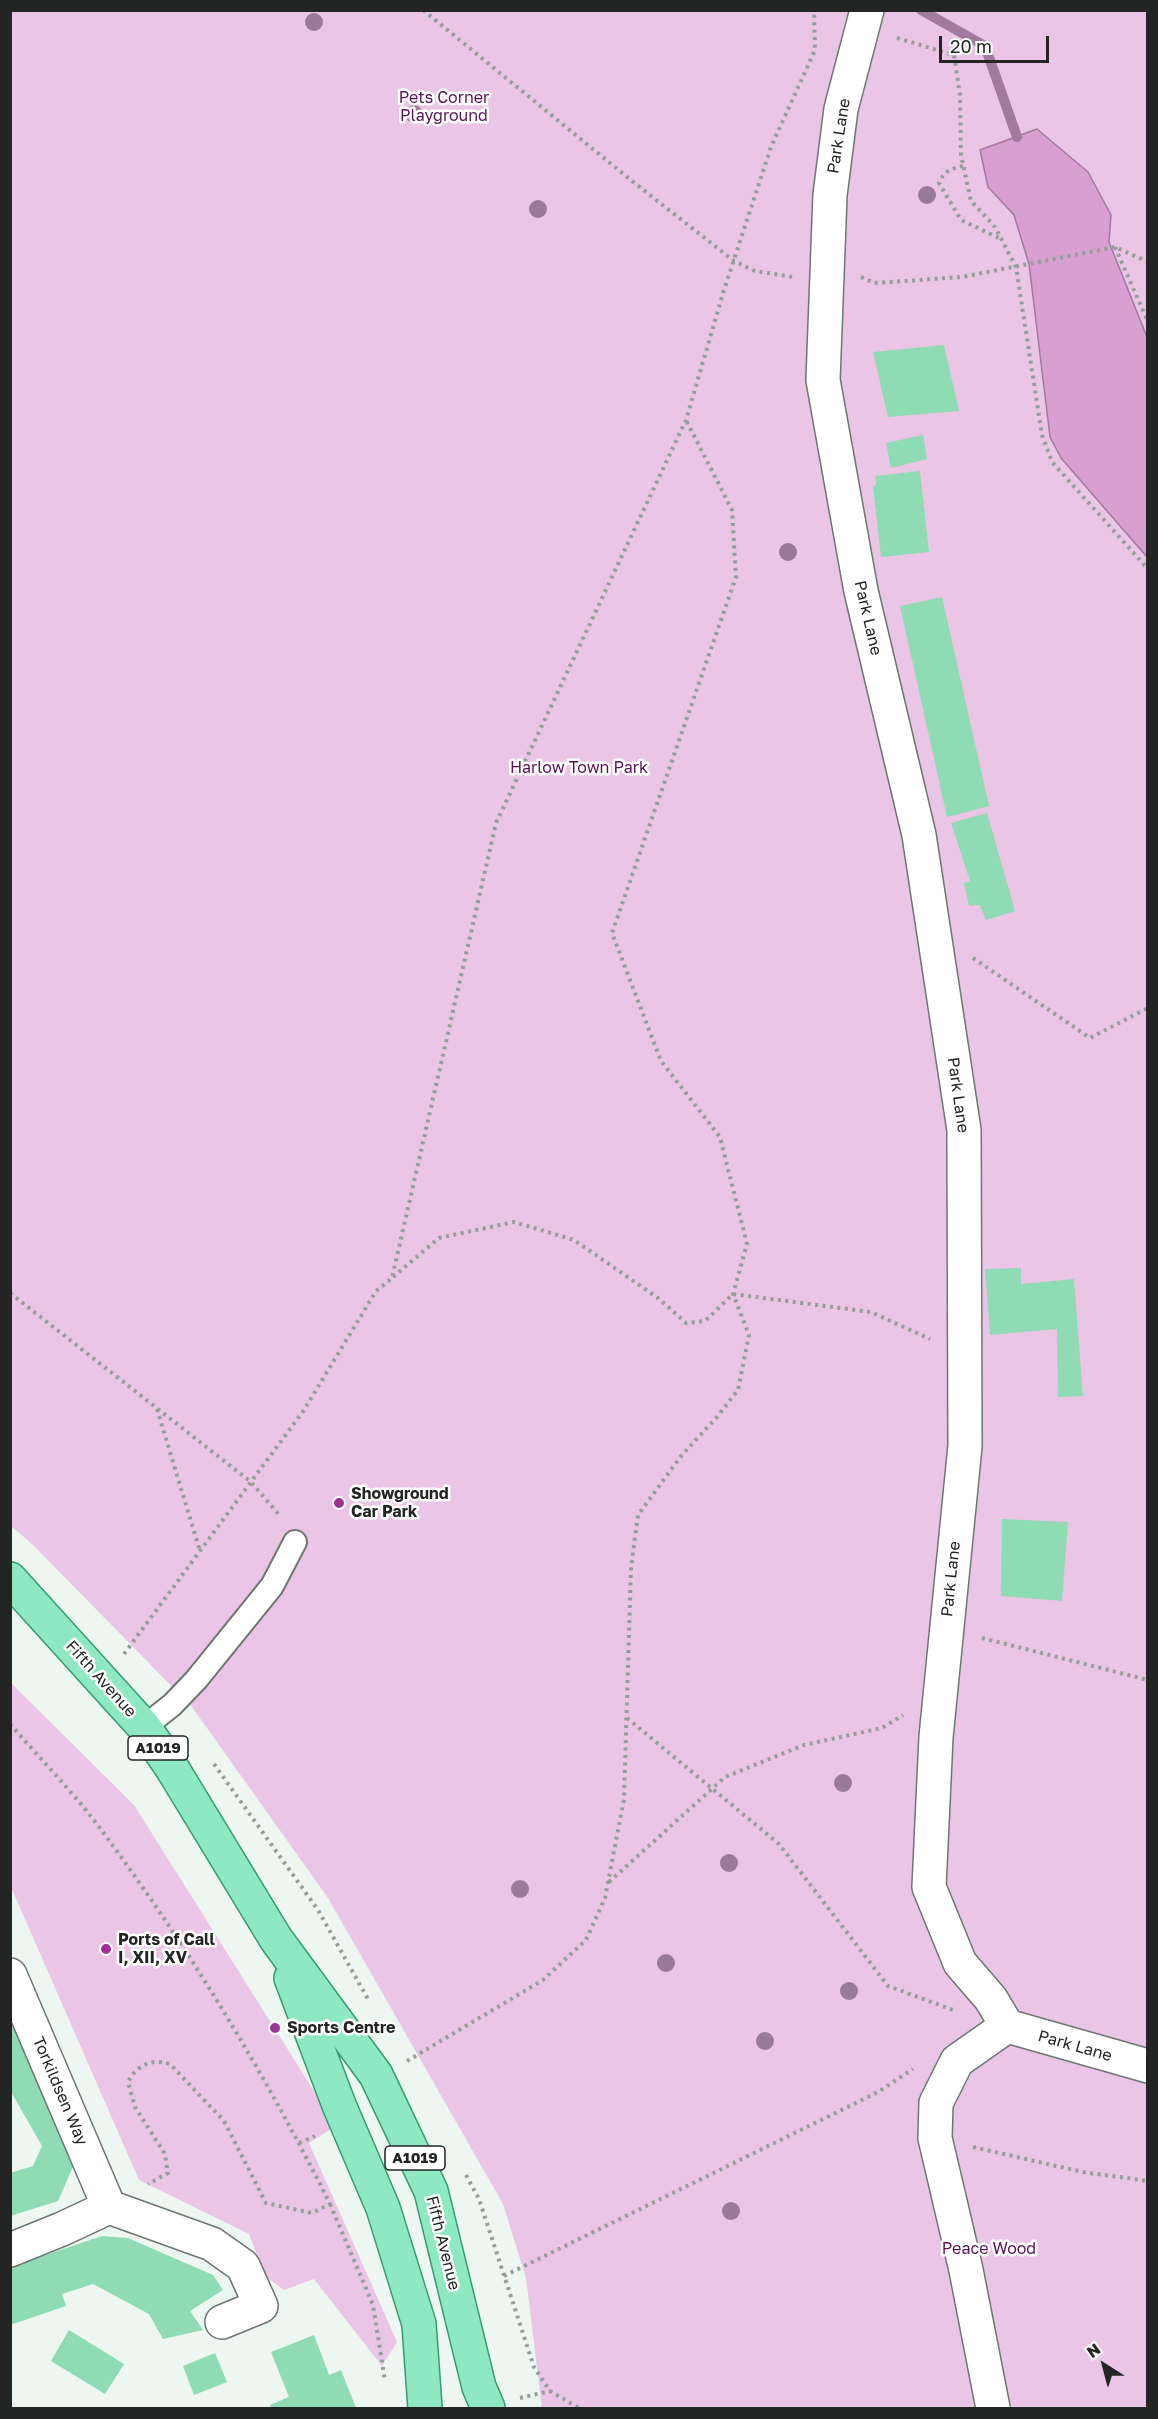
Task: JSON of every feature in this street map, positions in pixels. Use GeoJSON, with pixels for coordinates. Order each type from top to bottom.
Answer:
{"type":"FeatureCollection","features":[{"type":"Feature","properties":{"kind":"main road","name":"Fifth Avenue"},"geometry":{"type":"LineString","coordinates":[[10,1579],[144,1727],[172,1768],[276,1939],[376,2075],[431,2191],[479,2387],[488,2409]]}},
{"type":"Feature","properties":{"kind":"main road","name":"Fifth Avenue"},"geometry":{"type":"LineString","coordinates":[[276,1939],[339,2105],[383,2208],[419,2324],[425,2409]]}},
{"type":"Feature","properties":{"kind":"street","name":"Park Lane"},"geometry":{"type":"LineString","coordinates":[[866,12],[841,109],[830,195],[824,380],[861,591],[919,835],[964,1130],[964,1446],[940,1693],[929,1887],[960,1963],[999,2012],[1148,2066]]}},
{"type":"Feature","properties":{"kind":"street","name":"Torkildsen Way"},"geometry":{"type":"LineString","coordinates":[[10,1976],[109,2207]]}},
{"type":"Feature","properties":{"kind":"street"},"geometry":{"type":"LineString","coordinates":[[993,2409],[966,2270],[935,2138],[936,2103],[957,2061],[999,2012]]}},
{"type":"Feature","properties":{"kind":"street"},"geometry":{"type":"LineString","coordinates":[[10,2250],[109,2207],[212,2244],[243,2266],[261,2306],[222,2322]]}},
{"type":"Feature","properties":{"kind":"lane"},"geometry":{"type":"LineString","coordinates":[[144,1727],[172,1705],[217,1655],[272,1586],[295,1542]]}},
{"type":"Feature","properties":{"kind":"path"},"geometry":{"type":"LineString","coordinates":[[423,10],[632,181],[734,261],[755,271],[805,278],[829,262],[874,283],[962,277],[1115,247],[1148,262]]}},
{"type":"Feature","properties":{"kind":"path"},"geometry":{"type":"LineString","coordinates":[[392,1278],[496,824],[686,420],[771,147],[815,50],[814,10]]}},
{"type":"Feature","properties":{"kind":"path"},"geometry":{"type":"LineString","coordinates":[[866,12],[877,32],[954,55],[960,95],[963,166],[971,201],[995,227],[1016,267],[1042,435],[1052,462],[1148,569]]}},
{"type":"Feature","properties":{"kind":"path"},"geometry":{"type":"LineString","coordinates":[[963,166],[949,171],[942,176],[939,183],[961,220],[1002,240]]}},
{"type":"Feature","properties":{"kind":"path"},"geometry":{"type":"LineString","coordinates":[[1115,247],[1148,322]]}},
{"type":"Feature","properties":{"kind":"path"},"geometry":{"type":"LineString","coordinates":[[124,1655],[304,1410],[376,1291],[439,1238],[514,1222],[573,1240],[658,1298],[686,1323],[705,1321],[733,1294],[747,1244],[720,1137],[662,1061],[612,933],[736,577],[732,510],[686,420]]}},
{"type":"Feature","properties":{"kind":"path"},"geometry":{"type":"LineString","coordinates":[[934,932],[1090,1038],[1148,1008]]}},
{"type":"Feature","properties":{"kind":"path"},"geometry":{"type":"LineString","coordinates":[[10,1293],[251,1482],[285,1522],[295,1542]]}},
{"type":"Feature","properties":{"kind":"path"},"geometry":{"type":"LineString","coordinates":[[733,1294],[871,1312],[926,1336],[964,1366]]}},
{"type":"Feature","properties":{"kind":"path"},"geometry":{"type":"LineString","coordinates":[[403,2063],[543,1980],[586,1940],[605,1898],[624,1798],[631,1568],[638,1515],[681,1456],[717,1418],[738,1390],[749,1335],[733,1294]]}},
{"type":"Feature","properties":{"kind":"path"},"geometry":{"type":"LineString","coordinates":[[157,1408],[200,1551]]}},
{"type":"Feature","properties":{"kind":"path"},"geometry":{"type":"LineString","coordinates":[[946,1630],[1148,1680]]}},
{"type":"Feature","properties":{"kind":"path"},"geometry":{"type":"LineString","coordinates":[[608,1883],[725,1777],[804,1745],[882,1728],[940,1693]]}},
{"type":"Feature","properties":{"kind":"path"},"geometry":{"type":"LineString","coordinates":[[627,1718],[779,1844],[888,1986],[953,2010],[999,2012]]}},
{"type":"Feature","properties":{"kind":"path"},"geometry":{"type":"LineString","coordinates":[[10,1724],[104,1833],[189,1954],[299,2143],[330,2204],[373,2305],[386,2385]]}},
{"type":"Feature","properties":{"kind":"path"},"geometry":{"type":"LineString","coordinates":[[109,2207],[168,2173],[165,2154],[135,2108],[128,2082],[133,2072],[143,2064],[159,2061],[170,2064],[224,2121],[266,2203],[312,2213],[330,2204]]}},
{"type":"Feature","properties":{"kind":"path"},"geometry":{"type":"LineString","coordinates":[[504,2277],[878,2092],[916,2067]]}},
{"type":"Feature","properties":{"kind":"path"},"geometry":{"type":"LineString","coordinates":[[935,2138],[1083,2172],[1148,2181]]}},
{"type":"Feature","properties":{"kind":"green space","name":"Harlow Town Park"},"geometry":{"type":"Polygon","coordinates":[[[10,11],[1147,11],[1147,2408],[542,2408],[526,2278],[503,2204],[328,1898],[192,1707],[32,1544],[11,1526],[10,11]]]}},
{"type":"Feature","properties":{"kind":"green space"},"geometry":{"type":"Polygon","coordinates":[[[10,1682],[134,1805],[336,2126],[309,2143],[397,2342],[382,2366],[314,2279],[284,2290],[265,2276],[249,2234],[139,2180],[11,1887],[10,1682]]]}},
{"type":"Feature","properties":{"kind":"shaded area"},"geometry":{"type":"Polygon","coordinates":[[[1037,129],[1088,172],[1111,215],[1109,242],[1147,337],[1147,557],[1061,458],[1050,437],[1029,264],[1014,215],[988,187],[980,150],[1037,129]]]}},
{"type":"Feature","properties":{"kind":"building"},"geometry":{"type":"Polygon","coordinates":[[[944,345],[959,411],[888,417],[873,352],[944,345]]]}},
{"type":"Feature","properties":{"kind":"building"},"geometry":{"type":"Polygon","coordinates":[[[923,435],[927,459],[891,468],[886,443],[923,435]]]}},
{"type":"Feature","properties":{"kind":"building"},"geometry":{"type":"Polygon","coordinates":[[[920,471],[929,552],[881,557],[873,486],[876,485],[875,476],[920,471]]]}},
{"type":"Feature","properties":{"kind":"building"},"geometry":{"type":"Polygon","coordinates":[[[942,597],[989,806],[947,817],[900,606],[942,597]]]}},
{"type":"Feature","properties":{"kind":"building"},"geometry":{"type":"Polygon","coordinates":[[[987,813],[1015,911],[986,920],[980,905],[969,906],[964,883],[970,881],[951,823],[987,813]]]}},
{"type":"Feature","properties":{"kind":"building"},"geometry":{"type":"Polygon","coordinates":[[[1021,1268],[1021,1284],[1074,1279],[1083,1396],[1058,1397],[1057,1329],[990,1335],[985,1269],[1021,1268]]]}},
{"type":"Feature","properties":{"kind":"building"},"geometry":{"type":"Polygon","coordinates":[[[1002,1519],[1068,1522],[1062,1601],[1001,1596],[1002,1519]]]}},
{"type":"Feature","properties":{"kind":"building"},"geometry":{"type":"Polygon","coordinates":[[[10,2018],[19,2021],[81,2148],[58,2201],[10,2216],[10,2173],[33,2166],[42,2146],[10,2090],[10,2018]]]}},
{"type":"Feature","properties":{"kind":"building"},"geometry":{"type":"Polygon","coordinates":[[[102,2236],[128,2238],[213,2275],[223,2290],[190,2311],[203,2330],[163,2339],[149,2314],[93,2284],[62,2294],[66,2306],[10,2325],[10,2267],[102,2236]]]}},
{"type":"Feature","properties":{"kind":"building"},"geometry":{"type":"Polygon","coordinates":[[[69,2330],[124,2364],[105,2394],[51,2361],[69,2330]]]}},
{"type":"Feature","properties":{"kind":"building"},"geometry":{"type":"Polygon","coordinates":[[[314,2335],[329,2375],[341,2370],[356,2408],[271,2408],[270,2405],[289,2397],[271,2352],[314,2335]]]}},
{"type":"Feature","properties":{"kind":"building"},"geometry":{"type":"Polygon","coordinates":[[[215,2353],[227,2382],[194,2395],[183,2366],[215,2353]]]}},
{"type":"Feature","properties":{"kind":"waterway"},"geometry":{"type":"LineString","coordinates":[[921,10],[985,46],[1017,137]]}},
{"type":"Feature","properties":{"kind":"place","name":"Showground Car Park"},"geometry":{"type":"Point","coordinates":[339,1503]}},
{"type":"Feature","properties":{"kind":"place","name":"Ports of Call I, XII, XV"},"geometry":{"type":"Point","coordinates":[106,1949]}},
{"type":"Feature","properties":{"kind":"place","name":"Sports Centre"},"geometry":{"type":"Point","coordinates":[275,2028]}},
{"type":"Feature","properties":{"kind":"park label","name":"Pets Corner Playground"},"geometry":{"type":"Point","coordinates":[444,107]}},
{"type":"Feature","properties":{"kind":"park label","name":"Peace Wood"},"geometry":{"type":"Point","coordinates":[989,2249]}}]}
